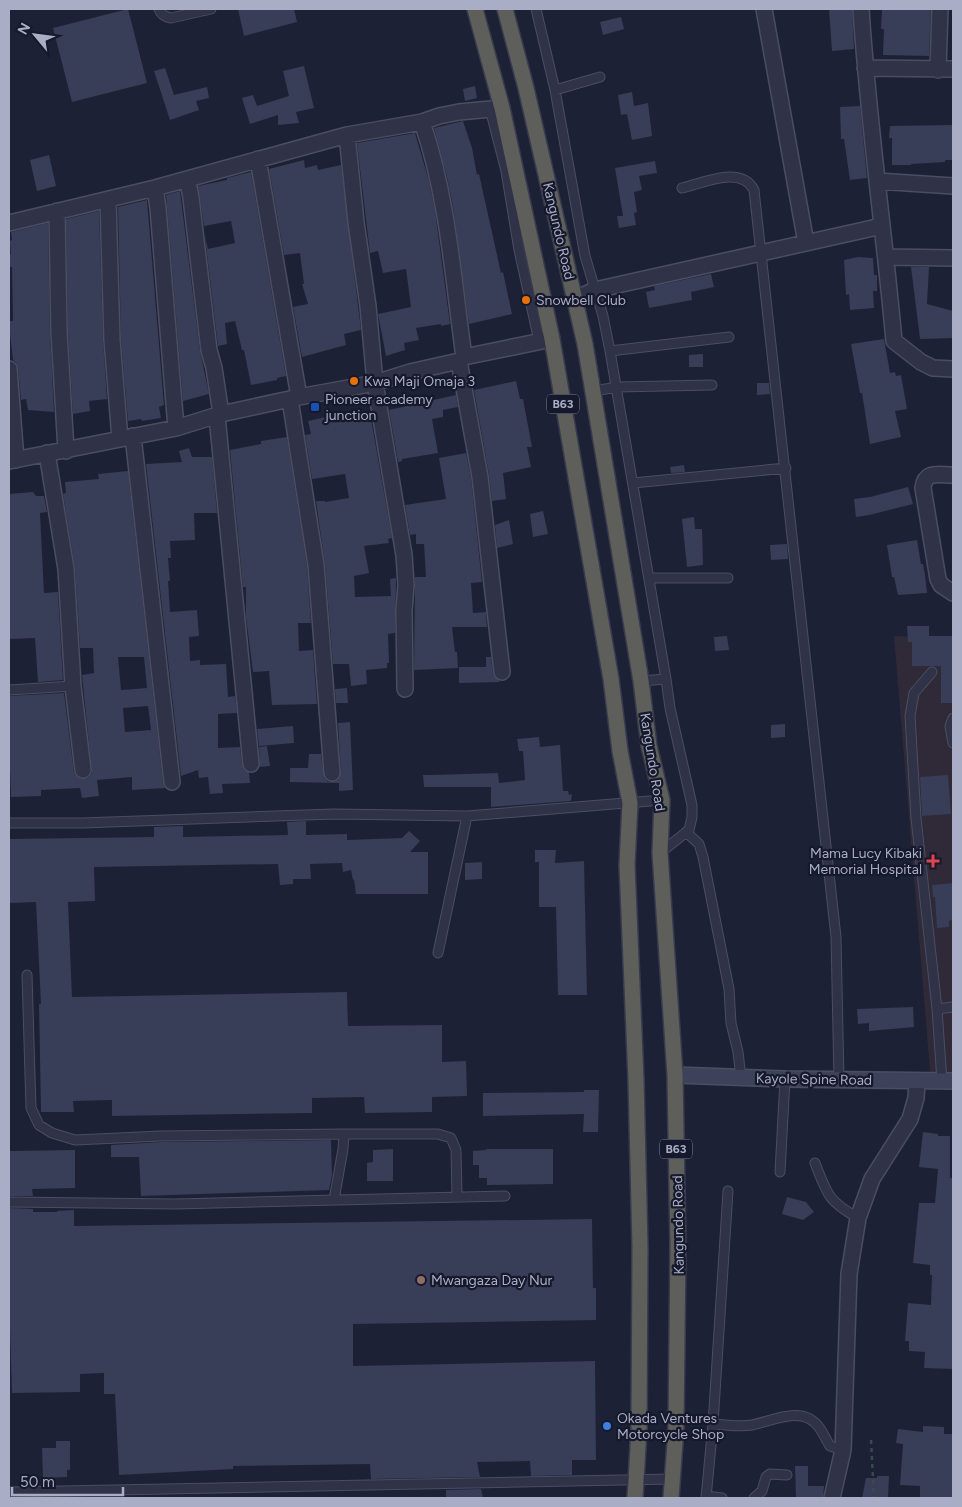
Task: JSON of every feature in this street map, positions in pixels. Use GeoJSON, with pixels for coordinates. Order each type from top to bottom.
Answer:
{"type":"FeatureCollection","features":[{"type":"Feature","properties":{"kind":"highway","name":"Kangundo Road"},"geometry":{"type":"LineString","coordinates":[[475,9],[511,170],[529,228],[546,340],[611,678],[620,752],[630,803],[627,865],[636,1080],[640,1257],[640,1419],[635,1498]]}},
{"type":"Feature","properties":{"kind":"highway","name":"Kangundo Road"},"geometry":{"type":"LineString","coordinates":[[506,9],[575,299],[594,390],[641,681],[648,746],[662,800],[660,853],[675,1075],[678,1246],[676,1428],[671,1498]]}},
{"type":"Feature","properties":{"kind":"main road","name":"Kayole Spine Road"},"geometry":{"type":"LineString","coordinates":[[675,1075],[785,1080],[948,1081]]}},
{"type":"Feature","properties":{"kind":"street"},"geometry":{"type":"LineString","coordinates":[[764,9],[806,243]]}},
{"type":"Feature","properties":{"kind":"street"},"geometry":{"type":"LineString","coordinates":[[861,9],[864,68],[876,181],[887,257],[894,341],[921,362],[933,368],[953,369]]}},
{"type":"Feature","properties":{"kind":"street"},"geometry":{"type":"LineString","coordinates":[[938,70],[940,9]]}},
{"type":"Feature","properties":{"kind":"street"},"geometry":{"type":"LineString","coordinates":[[864,68],[953,69]]}},
{"type":"Feature","properties":{"kind":"street"},"geometry":{"type":"LineString","coordinates":[[9,223],[155,188],[347,135],[422,122],[459,112],[496,109]]}},
{"type":"Feature","properties":{"kind":"street"},"geometry":{"type":"LineString","coordinates":[[422,122],[430,145],[448,233],[462,359],[480,476],[502,672]]}},
{"type":"Feature","properties":{"kind":"street"},"geometry":{"type":"LineString","coordinates":[[347,135],[356,222],[368,306],[375,383],[404,555],[406,585],[404,610],[405,689]]}},
{"type":"Feature","properties":{"kind":"street"},"geometry":{"type":"LineString","coordinates":[[258,159],[295,398],[316,566],[332,773]]}},
{"type":"Feature","properties":{"kind":"street"},"geometry":{"type":"LineString","coordinates":[[185,180],[189,187],[191,198],[209,350],[214,368],[251,764]]}},
{"type":"Feature","properties":{"kind":"street"},"geometry":{"type":"LineString","coordinates":[[876,181],[953,186]]}},
{"type":"Feature","properties":{"kind":"street"},"geometry":{"type":"LineString","coordinates":[[155,188],[176,428]]}},
{"type":"Feature","properties":{"kind":"street"},"geometry":{"type":"LineString","coordinates":[[108,200],[112,340],[172,782]]}},
{"type":"Feature","properties":{"kind":"street"},"geometry":{"type":"LineString","coordinates":[[57,211],[59,332],[66,451]]}},
{"type":"Feature","properties":{"kind":"street"},"geometry":{"type":"LineString","coordinates":[[575,299],[595,290],[873,228],[882,224]]}},
{"type":"Feature","properties":{"kind":"street"},"geometry":{"type":"LineString","coordinates":[[887,257],[953,258]]}},
{"type":"Feature","properties":{"kind":"street"},"geometry":{"type":"LineString","coordinates":[[9,369],[12,461],[176,428],[219,415],[375,383],[410,372],[546,340]]}},
{"type":"Feature","properties":{"kind":"street"},"geometry":{"type":"LineString","coordinates":[[47,453],[66,569],[73,686],[83,770]]}},
{"type":"Feature","properties":{"kind":"street"},"geometry":{"type":"LineString","coordinates":[[953,475],[933,474],[928,476],[924,481],[923,488],[938,579],[941,585],[953,592]]}},
{"type":"Feature","properties":{"kind":"street"},"geometry":{"type":"LineString","coordinates":[[832,1498],[843,1450],[849,1274],[858,1218],[872,1179],[910,1119],[916,1098],[917,1081]]}},
{"type":"Feature","properties":{"kind":"lane"},"geometry":{"type":"LineString","coordinates":[[159,9],[165,17],[171,18],[211,9]]}},
{"type":"Feature","properties":{"kind":"lane"},"geometry":{"type":"LineString","coordinates":[[536,9],[555,90],[585,256],[603,316],[610,351],[670,708],[692,805],[689,830],[660,853]]}},
{"type":"Feature","properties":{"kind":"lane"},"geometry":{"type":"LineString","coordinates":[[555,90],[600,77]]}},
{"type":"Feature","properties":{"kind":"lane"},"geometry":{"type":"LineString","coordinates":[[682,188],[732,176],[743,178],[750,182],[754,190],[836,937],[839,1080]]}},
{"type":"Feature","properties":{"kind":"lane"},"geometry":{"type":"LineString","coordinates":[[610,351],[729,337]]}},
{"type":"Feature","properties":{"kind":"lane"},"geometry":{"type":"LineString","coordinates":[[594,390],[617,387],[712,385]]}},
{"type":"Feature","properties":{"kind":"lane"},"geometry":{"type":"LineString","coordinates":[[633,483],[786,468]]}},
{"type":"Feature","properties":{"kind":"lane"},"geometry":{"type":"LineString","coordinates":[[649,578],[728,578]]}},
{"type":"Feature","properties":{"kind":"lane"},"geometry":{"type":"LineString","coordinates":[[932,672],[914,693],[910,716],[916,818],[937,1009],[948,1081]]}},
{"type":"Feature","properties":{"kind":"lane"},"geometry":{"type":"LineString","coordinates":[[641,681],[666,679]]}},
{"type":"Feature","properties":{"kind":"lane"},"geometry":{"type":"LineString","coordinates":[[9,690],[73,686]]}},
{"type":"Feature","properties":{"kind":"lane"},"geometry":{"type":"LineString","coordinates":[[953,718],[950,726],[953,743]]}},
{"type":"Feature","properties":{"kind":"lane"},"geometry":{"type":"LineString","coordinates":[[9,823],[82,823],[334,814],[467,816],[662,800]]}},
{"type":"Feature","properties":{"kind":"lane"},"geometry":{"type":"LineString","coordinates":[[438,954],[467,816]]}},
{"type":"Feature","properties":{"kind":"lane"},"geometry":{"type":"LineString","coordinates":[[686,832],[699,844],[708,882],[729,989],[732,1023],[741,1078]]}},
{"type":"Feature","properties":{"kind":"lane"},"geometry":{"type":"LineString","coordinates":[[27,975],[31,1108],[40,1125],[52,1133],[75,1140],[161,1136],[438,1134],[451,1138],[456,1150],[457,1197]]}},
{"type":"Feature","properties":{"kind":"lane"},"geometry":{"type":"LineString","coordinates":[[937,1009],[953,1007]]}},
{"type":"Feature","properties":{"kind":"lane"},"geometry":{"type":"LineString","coordinates":[[780,1172],[785,1080]]}},
{"type":"Feature","properties":{"kind":"lane"},"geometry":{"type":"LineString","coordinates":[[334,1200],[344,1134]]}},
{"type":"Feature","properties":{"kind":"lane"},"geometry":{"type":"LineString","coordinates":[[815,1163],[825,1189],[832,1200],[840,1208],[858,1218]]}},
{"type":"Feature","properties":{"kind":"lane"},"geometry":{"type":"LineString","coordinates":[[722,1498],[706,1497],[713,1424],[728,1191]]}},
{"type":"Feature","properties":{"kind":"lane"},"geometry":{"type":"LineString","coordinates":[[9,1202],[175,1204],[505,1196]]}},
{"type":"Feature","properties":{"kind":"lane"},"geometry":{"type":"LineString","coordinates":[[713,1424],[750,1425],[791,1416],[803,1417],[811,1419],[818,1426],[830,1446],[843,1450]]}},
{"type":"Feature","properties":{"kind":"lane"},"geometry":{"type":"LineString","coordinates":[[754,1498],[762,1490],[766,1477],[770,1474],[787,1475]]}},
{"type":"Feature","properties":{"kind":"lane"},"geometry":{"type":"LineString","coordinates":[[9,1492],[672,1479]]}},
{"type":"Feature","properties":{"kind":"path"},"geometry":{"type":"LineString","coordinates":[[871,1440],[874,1498]]}},
{"type":"Feature","properties":{"kind":"shaded area","name":"Mama Lucy Kibaki Memorial Hospital"},"geometry":{"type":"Polygon","coordinates":[[[894,636],[953,638],[953,1083],[931,1083],[894,636]]]}},
{"type":"Feature","properties":{"kind":"building"},"geometry":{"type":"Polygon","coordinates":[[[128,9],[147,83],[72,102],[53,28],[128,9]]]}},
{"type":"Feature","properties":{"kind":"building"},"geometry":{"type":"Polygon","coordinates":[[[238,9],[294,9],[297,22],[244,36],[238,9]]]}},
{"type":"Feature","properties":{"kind":"building"},"geometry":{"type":"Polygon","coordinates":[[[829,9],[852,9],[854,49],[832,51],[829,9]]]}},
{"type":"Feature","properties":{"kind":"building"},"geometry":{"type":"Polygon","coordinates":[[[882,9],[931,9],[929,56],[883,55],[884,29],[881,29],[882,9]]]}},
{"type":"Feature","properties":{"kind":"building"},"geometry":{"type":"Polygon","coordinates":[[[621,17],[624,29],[603,35],[600,22],[621,17]]]}},
{"type":"Feature","properties":{"kind":"building"},"geometry":{"type":"Polygon","coordinates":[[[304,66],[314,108],[296,112],[299,123],[278,125],[278,115],[250,124],[242,98],[253,95],[257,106],[289,96],[283,71],[304,66]]]}},
{"type":"Feature","properties":{"kind":"building"},"geometry":{"type":"Polygon","coordinates":[[[165,68],[174,95],[207,87],[209,98],[196,101],[199,110],[170,120],[154,71],[165,68]]]}},
{"type":"Feature","properties":{"kind":"building"},"geometry":{"type":"Polygon","coordinates":[[[475,86],[477,98],[465,101],[463,89],[475,86]]]}},
{"type":"Feature","properties":{"kind":"building"},"geometry":{"type":"Polygon","coordinates":[[[632,92],[634,106],[648,103],[652,136],[632,140],[627,114],[621,115],[618,95],[632,92]]]}},
{"type":"Feature","properties":{"kind":"building"},"geometry":{"type":"Polygon","coordinates":[[[860,106],[867,178],[850,180],[844,139],[841,139],[840,107],[860,106]]]}},
{"type":"Feature","properties":{"kind":"building"},"geometry":{"type":"Polygon","coordinates":[[[463,121],[472,148],[477,175],[479,174],[512,314],[469,324],[453,207],[434,128],[463,121]]]}},
{"type":"Feature","properties":{"kind":"building"},"geometry":{"type":"Polygon","coordinates":[[[953,125],[953,160],[911,165],[892,165],[892,138],[889,138],[890,126],[953,125]]]}},
{"type":"Feature","properties":{"kind":"building"},"geometry":{"type":"Polygon","coordinates":[[[415,133],[435,210],[450,324],[416,328],[419,340],[404,343],[405,350],[386,356],[378,314],[411,307],[406,269],[383,273],[378,251],[370,253],[357,143],[415,133]]]}},
{"type":"Feature","properties":{"kind":"building"},"geometry":{"type":"Polygon","coordinates":[[[49,155],[56,186],[37,191],[30,160],[49,155]]]}},
{"type":"Feature","properties":{"kind":"building"},"geometry":{"type":"Polygon","coordinates":[[[304,160],[305,168],[317,165],[318,170],[341,165],[361,330],[344,334],[346,345],[302,357],[293,307],[308,304],[302,284],[304,284],[300,253],[284,255],[269,169],[304,160]]]}},
{"type":"Feature","properties":{"kind":"building"},"geometry":{"type":"Polygon","coordinates":[[[655,161],[657,173],[639,176],[642,190],[634,192],[637,212],[634,213],[636,225],[619,228],[617,216],[623,216],[615,168],[655,161]]]}},
{"type":"Feature","properties":{"kind":"building"},"geometry":{"type":"Polygon","coordinates":[[[251,172],[286,376],[277,378],[277,380],[251,385],[244,350],[242,350],[235,321],[225,323],[227,344],[218,346],[205,237],[208,249],[235,243],[231,221],[204,226],[198,186],[227,180],[227,178],[251,172]]]}},
{"type":"Feature","properties":{"kind":"building"},"geometry":{"type":"Polygon","coordinates":[[[180,191],[200,351],[209,394],[183,401],[166,195],[180,191]]]}},
{"type":"Feature","properties":{"kind":"building"},"geometry":{"type":"Polygon","coordinates":[[[147,200],[164,405],[159,407],[161,418],[128,421],[121,339],[118,207],[147,200]]]}},
{"type":"Feature","properties":{"kind":"building"},"geometry":{"type":"Polygon","coordinates":[[[99,211],[107,399],[89,401],[90,411],[73,414],[68,332],[66,219],[99,211]]]}},
{"type":"Feature","properties":{"kind":"building"},"geometry":{"type":"Polygon","coordinates":[[[48,223],[54,412],[28,410],[26,399],[21,400],[18,368],[13,360],[9,325],[9,321],[13,321],[12,267],[10,267],[9,255],[11,254],[11,232],[48,223]]]}},
{"type":"Feature","properties":{"kind":"building"},"geometry":{"type":"Polygon","coordinates":[[[858,257],[873,258],[874,275],[877,275],[877,291],[873,291],[874,308],[850,310],[849,294],[846,295],[844,260],[858,257]]]}},
{"type":"Feature","properties":{"kind":"building"},"geometry":{"type":"Polygon","coordinates":[[[911,267],[929,267],[927,304],[953,311],[953,338],[920,339],[911,267]]]}},
{"type":"Feature","properties":{"kind":"building"},"geometry":{"type":"Polygon","coordinates":[[[711,274],[714,287],[691,292],[692,300],[649,308],[646,292],[655,290],[654,286],[711,274]]]}},
{"type":"Feature","properties":{"kind":"building"},"geometry":{"type":"Polygon","coordinates":[[[884,339],[890,373],[895,372],[896,376],[901,375],[907,409],[895,411],[901,437],[870,444],[862,393],[860,393],[851,344],[884,339]]]}},
{"type":"Feature","properties":{"kind":"building"},"geometry":{"type":"Polygon","coordinates":[[[703,354],[703,367],[689,367],[689,355],[703,354]]]}},
{"type":"Feature","properties":{"kind":"building"},"geometry":{"type":"Polygon","coordinates":[[[516,381],[520,399],[523,399],[532,447],[527,447],[531,467],[503,473],[506,499],[492,501],[474,390],[516,381]]]}},
{"type":"Feature","properties":{"kind":"building"},"geometry":{"type":"Polygon","coordinates":[[[757,383],[769,383],[770,394],[757,395],[757,383]]]}},
{"type":"Feature","properties":{"kind":"building"},"geometry":{"type":"Polygon","coordinates":[[[456,395],[458,407],[443,410],[443,417],[432,419],[438,453],[402,459],[402,461],[398,462],[389,410],[456,395]]]}},
{"type":"Feature","properties":{"kind":"building"},"geometry":{"type":"Polygon","coordinates":[[[370,413],[392,538],[388,539],[389,543],[364,546],[369,573],[354,576],[355,597],[391,596],[390,579],[396,578],[395,633],[388,634],[389,663],[387,663],[387,668],[366,670],[367,684],[351,686],[349,664],[333,664],[325,564],[316,501],[325,502],[349,498],[345,474],[312,479],[305,435],[311,434],[308,421],[326,417],[327,422],[370,413]]]}},
{"type":"Feature","properties":{"kind":"building"},"geometry":{"type":"Polygon","coordinates":[[[287,437],[307,566],[311,623],[298,623],[299,651],[313,650],[317,704],[272,705],[269,671],[253,672],[246,617],[246,587],[243,587],[230,450],[261,444],[261,441],[287,437]]]}},
{"type":"Feature","properties":{"kind":"building"},"geometry":{"type":"Polygon","coordinates":[[[189,448],[192,457],[212,457],[217,513],[194,513],[195,540],[170,541],[171,558],[168,558],[170,581],[168,581],[170,612],[197,610],[199,636],[189,637],[190,661],[200,660],[200,665],[226,664],[228,697],[235,696],[237,713],[218,714],[218,748],[240,747],[242,765],[244,770],[249,773],[250,783],[222,784],[223,793],[210,794],[208,777],[199,778],[198,770],[181,776],[146,464],[182,462],[179,451],[189,448]]]}},
{"type":"Feature","properties":{"kind":"building"},"geometry":{"type":"Polygon","coordinates":[[[466,453],[471,478],[482,582],[471,583],[473,613],[486,612],[487,627],[452,627],[458,668],[414,670],[415,577],[426,577],[424,544],[416,544],[416,534],[410,535],[405,505],[446,499],[439,458],[466,453]]]}},
{"type":"Feature","properties":{"kind":"building"},"geometry":{"type":"Polygon","coordinates":[[[684,465],[685,472],[671,473],[670,467],[684,465]]]}},
{"type":"Feature","properties":{"kind":"building"},"geometry":{"type":"Polygon","coordinates":[[[128,471],[165,788],[132,790],[132,777],[97,780],[99,796],[82,798],[80,788],[41,790],[41,796],[11,797],[9,696],[64,693],[74,772],[79,778],[84,779],[88,778],[92,773],[82,675],[94,673],[93,648],[80,648],[75,568],[63,494],[66,493],[65,482],[99,479],[98,474],[128,471]],[[118,657],[121,690],[147,688],[144,657],[118,657]],[[148,706],[123,708],[125,732],[151,730],[148,706]]]}},
{"type":"Feature","properties":{"kind":"building"},"geometry":{"type":"Polygon","coordinates":[[[908,487],[913,504],[856,517],[854,499],[870,497],[908,487]]]}},
{"type":"Feature","properties":{"kind":"building"},"geometry":{"type":"Polygon","coordinates":[[[33,492],[36,496],[44,496],[47,512],[40,513],[44,593],[58,592],[63,680],[38,682],[35,638],[9,639],[9,494],[33,492]]]}},
{"type":"Feature","properties":{"kind":"building"},"geometry":{"type":"Polygon","coordinates":[[[543,511],[548,534],[533,537],[530,514],[543,511]]]}},
{"type":"Feature","properties":{"kind":"building"},"geometry":{"type":"Polygon","coordinates":[[[694,517],[695,529],[702,529],[703,565],[687,567],[682,519],[694,517]]]}},
{"type":"Feature","properties":{"kind":"building"},"geometry":{"type":"Polygon","coordinates":[[[509,520],[513,544],[497,548],[495,525],[509,520]]]}},
{"type":"Feature","properties":{"kind":"building"},"geometry":{"type":"Polygon","coordinates":[[[917,540],[927,593],[898,595],[894,577],[892,577],[887,545],[917,540]]]}},
{"type":"Feature","properties":{"kind":"building"},"geometry":{"type":"Polygon","coordinates":[[[787,544],[788,559],[771,560],[770,545],[787,544]]]}},
{"type":"Feature","properties":{"kind":"building"},"geometry":{"type":"Polygon","coordinates":[[[907,626],[929,626],[929,636],[953,636],[953,703],[941,703],[941,666],[912,666],[912,642],[908,642],[907,626]]]}},
{"type":"Feature","properties":{"kind":"building"},"geometry":{"type":"Polygon","coordinates":[[[727,636],[729,650],[715,651],[714,637],[727,636]]]}},
{"type":"Feature","properties":{"kind":"building"},"geometry":{"type":"Polygon","coordinates":[[[486,657],[491,657],[493,674],[500,682],[459,683],[459,667],[486,667],[486,657]]]}},
{"type":"Feature","properties":{"kind":"building"},"geometry":{"type":"Polygon","coordinates":[[[347,688],[348,703],[336,703],[335,689],[347,688]]]}},
{"type":"Feature","properties":{"kind":"building"},"geometry":{"type":"Polygon","coordinates":[[[350,722],[353,790],[339,791],[339,783],[290,782],[290,768],[308,768],[309,754],[321,754],[324,778],[328,782],[338,780],[341,772],[338,723],[350,722]]]}},
{"type":"Feature","properties":{"kind":"building"},"geometry":{"type":"Polygon","coordinates":[[[785,724],[785,737],[771,738],[771,725],[785,724]]]}},
{"type":"Feature","properties":{"kind":"building"},"geometry":{"type":"Polygon","coordinates":[[[293,726],[294,743],[259,746],[257,729],[293,726]]]}},
{"type":"Feature","properties":{"kind":"building"},"geometry":{"type":"Polygon","coordinates":[[[539,737],[540,747],[560,745],[563,791],[568,791],[569,795],[572,794],[571,801],[491,807],[491,787],[424,787],[423,775],[498,773],[499,783],[525,780],[523,751],[519,751],[517,739],[539,737]]]}},
{"type":"Feature","properties":{"kind":"building"},"geometry":{"type":"Polygon","coordinates":[[[267,746],[270,766],[260,767],[259,747],[267,746]]]}},
{"type":"Feature","properties":{"kind":"building"},"geometry":{"type":"Polygon","coordinates":[[[948,775],[951,814],[922,816],[920,777],[948,775]]]}},
{"type":"Feature","properties":{"kind":"building"},"geometry":{"type":"Polygon","coordinates":[[[306,821],[306,835],[347,834],[347,840],[402,838],[409,831],[420,841],[410,852],[428,852],[428,894],[356,894],[351,870],[343,872],[342,863],[310,864],[311,879],[293,879],[293,884],[280,885],[278,864],[94,867],[95,901],[68,902],[72,997],[347,992],[348,1026],[442,1025],[442,1062],[466,1061],[467,1096],[432,1097],[432,1112],[365,1113],[364,1097],[312,1098],[312,1113],[112,1116],[112,1100],[73,1101],[74,1112],[41,1112],[39,1004],[41,1004],[36,902],[9,903],[9,839],[154,837],[154,827],[183,826],[183,837],[288,835],[287,822],[306,821]]]}},
{"type":"Feature","properties":{"kind":"building"},"geometry":{"type":"Polygon","coordinates":[[[535,850],[556,850],[555,863],[584,861],[587,995],[558,995],[556,907],[539,907],[539,862],[535,862],[535,850]]]}},
{"type":"Feature","properties":{"kind":"building"},"geometry":{"type":"Polygon","coordinates":[[[482,862],[482,879],[465,880],[465,863],[482,862]]]}},
{"type":"Feature","properties":{"kind":"building"},"geometry":{"type":"Polygon","coordinates":[[[953,883],[953,920],[949,921],[949,927],[937,928],[935,897],[933,897],[932,885],[953,883]]]}},
{"type":"Feature","properties":{"kind":"building"},"geometry":{"type":"Polygon","coordinates":[[[913,1007],[914,1027],[869,1031],[869,1023],[858,1024],[857,1009],[913,1007]]]}},
{"type":"Feature","properties":{"kind":"building"},"geometry":{"type":"Polygon","coordinates":[[[584,1090],[599,1090],[598,1132],[583,1132],[584,1114],[483,1116],[483,1093],[584,1092],[584,1090]]]}},
{"type":"Feature","properties":{"kind":"building"},"geometry":{"type":"Polygon","coordinates":[[[923,1132],[938,1134],[938,1136],[950,1136],[950,1178],[953,1178],[953,1369],[924,1368],[925,1352],[909,1351],[909,1341],[905,1341],[908,1303],[931,1305],[932,1275],[930,1275],[930,1265],[913,1263],[919,1203],[935,1203],[938,1169],[919,1167],[923,1132]]]}},
{"type":"Feature","properties":{"kind":"building"},"geometry":{"type":"Polygon","coordinates":[[[331,1140],[332,1175],[329,1190],[141,1196],[139,1157],[111,1157],[111,1145],[162,1142],[331,1140]]]}},
{"type":"Feature","properties":{"kind":"building"},"geometry":{"type":"Polygon","coordinates":[[[393,1149],[393,1181],[367,1181],[367,1163],[373,1162],[373,1150],[393,1149]]]}},
{"type":"Feature","properties":{"kind":"building"},"geometry":{"type":"Polygon","coordinates":[[[486,1149],[553,1149],[553,1184],[487,1185],[487,1178],[479,1178],[479,1165],[473,1165],[473,1151],[486,1149]]]}},
{"type":"Feature","properties":{"kind":"building"},"geometry":{"type":"Polygon","coordinates":[[[75,1150],[75,1188],[32,1189],[33,1196],[9,1196],[9,1151],[75,1150]]]}},
{"type":"Feature","properties":{"kind":"building"},"geometry":{"type":"Polygon","coordinates":[[[787,1197],[806,1202],[814,1212],[803,1220],[782,1214],[787,1197]]]}},
{"type":"Feature","properties":{"kind":"building"},"geometry":{"type":"Polygon","coordinates":[[[9,1208],[33,1209],[33,1212],[74,1210],[74,1226],[592,1219],[593,1288],[596,1288],[596,1320],[353,1324],[353,1366],[595,1361],[596,1460],[572,1460],[572,1475],[531,1476],[530,1461],[477,1462],[480,1477],[371,1479],[370,1464],[233,1466],[233,1469],[119,1475],[115,1394],[104,1394],[104,1373],[80,1374],[80,1392],[12,1393],[9,1330],[9,1208]]]}},
{"type":"Feature","properties":{"kind":"building"},"geometry":{"type":"Polygon","coordinates":[[[923,1426],[944,1427],[944,1434],[953,1434],[953,1498],[920,1498],[920,1486],[900,1485],[903,1444],[896,1443],[898,1429],[923,1432],[923,1426]]]}},
{"type":"Feature","properties":{"kind":"building"},"geometry":{"type":"Polygon","coordinates":[[[56,1441],[70,1441],[70,1470],[67,1470],[67,1477],[43,1478],[42,1448],[56,1448],[56,1441]]]}},
{"type":"Feature","properties":{"kind":"building"},"geometry":{"type":"Polygon","coordinates":[[[795,1466],[808,1466],[808,1486],[824,1486],[823,1498],[796,1498],[795,1466]]]}},
{"type":"Feature","properties":{"kind":"building"},"geometry":{"type":"Polygon","coordinates":[[[877,1476],[889,1476],[888,1498],[862,1498],[866,1478],[877,1478],[877,1476]]]}},
{"type":"Feature","properties":{"kind":"building"},"geometry":{"type":"Polygon","coordinates":[[[481,1489],[483,1498],[446,1498],[446,1490],[481,1489]]]}},
{"type":"Feature","properties":{"kind":"place","name":"Snowbell Club"},"geometry":{"type":"Point","coordinates":[526,300]}},
{"type":"Feature","properties":{"kind":"place","name":"Kwa Maji Omaja 3"},"geometry":{"type":"Point","coordinates":[354,381]}},
{"type":"Feature","properties":{"kind":"place","name":"Pioneer academy junction"},"geometry":{"type":"Point","coordinates":[315,407]}},
{"type":"Feature","properties":{"kind":"place","name":"Mama Lucy Kibaki Memorial Hospital"},"geometry":{"type":"Point","coordinates":[933,861]}},
{"type":"Feature","properties":{"kind":"place","name":"Mwangaza Day Nur"},"geometry":{"type":"Point","coordinates":[421,1280]}},
{"type":"Feature","properties":{"kind":"place","name":"Okada Ventures Motorcycle Shop"},"geometry":{"type":"Point","coordinates":[607,1426]}}]}
